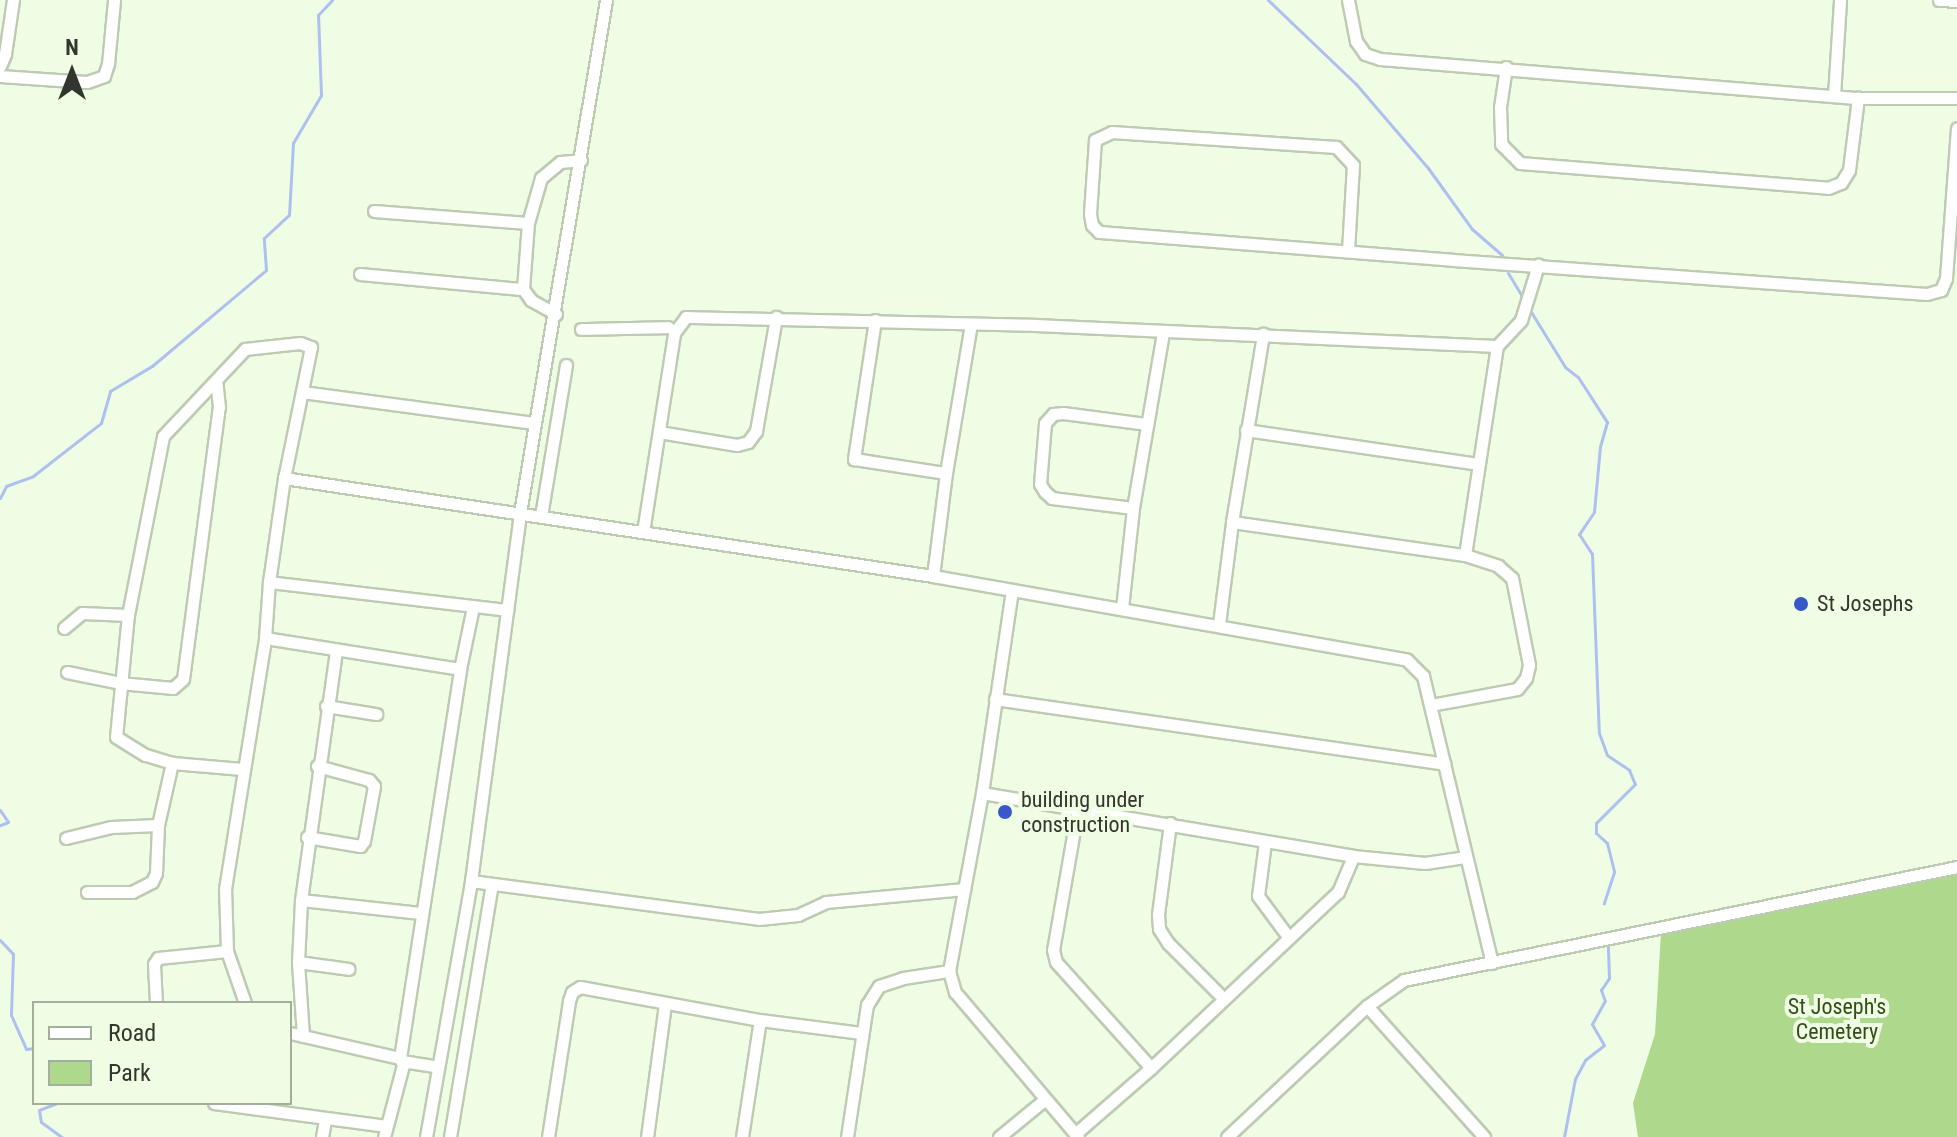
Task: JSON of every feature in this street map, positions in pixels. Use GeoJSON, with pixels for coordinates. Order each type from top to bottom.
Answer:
{"type":"FeatureCollection","features":[{"type":"Feature","properties":{"kind":"street"},"geometry":{"type":"LineString","coordinates":[[0,66],[5,54],[13,0]]}},
{"type":"Feature","properties":{"kind":"street"},"geometry":{"type":"LineString","coordinates":[[0,76],[87,82],[104,76],[108,64],[114,0]]}},
{"type":"Feature","properties":{"kind":"street"},"geometry":{"type":"LineString","coordinates":[[426,1137],[471,881],[534,423],[556,314],[606,0]]}},
{"type":"Feature","properties":{"kind":"street"},"geometry":{"type":"LineString","coordinates":[[1348,0],[1356,41],[1365,54],[1380,59],[1858,98],[1957,98]]}},
{"type":"Feature","properties":{"kind":"street"},"geometry":{"type":"LineString","coordinates":[[1834,96],[1840,0]]}},
{"type":"Feature","properties":{"kind":"street"},"geometry":{"type":"LineString","coordinates":[[1939,0],[1957,1]]}},
{"type":"Feature","properties":{"kind":"street"},"geometry":{"type":"LineString","coordinates":[[5,54],[20,76]]}},
{"type":"Feature","properties":{"kind":"street"},"geometry":{"type":"LineString","coordinates":[[1506,67],[1500,107],[1501,144],[1520,163],[1828,188],[1841,183],[1849,170],[1858,98]]}},
{"type":"Feature","properties":{"kind":"street"},"geometry":{"type":"LineString","coordinates":[[1348,251],[1353,165],[1336,147],[1112,132],[1095,140],[1090,214],[1092,225],[1099,232],[1348,251],[1927,294],[1941,290],[1946,278],[1957,128]]}},
{"type":"Feature","properties":{"kind":"street"},"geometry":{"type":"LineString","coordinates":[[556,314],[531,300],[523,289],[528,223],[541,178],[560,162],[581,160]]}},
{"type":"Feature","properties":{"kind":"street"},"geometry":{"type":"LineString","coordinates":[[374,211],[528,223]]}},
{"type":"Feature","properties":{"kind":"street"},"geometry":{"type":"LineString","coordinates":[[1465,555],[1497,346],[1521,320],[1538,265]]}},
{"type":"Feature","properties":{"kind":"street"},"geometry":{"type":"LineString","coordinates":[[360,274],[523,289]]}},
{"type":"Feature","properties":{"kind":"street"},"geometry":{"type":"LineString","coordinates":[[643,532],[674,333],[680,321],[693,315],[1263,334],[1497,346]]}},
{"type":"Feature","properties":{"kind":"street"},"geometry":{"type":"LineString","coordinates":[[659,432],[737,445],[748,442],[756,431],[776,317]]}},
{"type":"Feature","properties":{"kind":"street"},"geometry":{"type":"LineString","coordinates":[[875,320],[854,459],[861,463],[946,473]]}},
{"type":"Feature","properties":{"kind":"street"},"geometry":{"type":"LineString","coordinates":[[933,576],[946,473],[971,324]]}},
{"type":"Feature","properties":{"kind":"street"},"geometry":{"type":"LineString","coordinates":[[581,329],[668,327]]}},
{"type":"Feature","properties":{"kind":"street"},"geometry":{"type":"LineString","coordinates":[[1122,608],[1133,508],[1163,332]]}},
{"type":"Feature","properties":{"kind":"street"},"geometry":{"type":"LineString","coordinates":[[1219,624],[1232,522],[1263,334]]}},
{"type":"Feature","properties":{"kind":"street"},"geometry":{"type":"LineString","coordinates":[[242,769],[172,763],[145,755],[116,737],[128,615],[163,436],[245,349],[300,343],[311,347],[284,478],[269,582],[265,638],[225,889],[227,951],[244,1001]]}},
{"type":"Feature","properties":{"kind":"street"},"geometry":{"type":"LineString","coordinates":[[541,516],[566,365]]}},
{"type":"Feature","properties":{"kind":"street"},"geometry":{"type":"LineString","coordinates":[[67,672],[120,683],[173,688],[183,679],[219,407],[216,380]]}},
{"type":"Feature","properties":{"kind":"street"},"geometry":{"type":"LineString","coordinates":[[302,392],[534,423]]}},
{"type":"Feature","properties":{"kind":"street"},"geometry":{"type":"LineString","coordinates":[[1133,508],[1052,498],[1045,492],[1040,484],[1045,423],[1053,414],[1063,413],[1147,424]]}},
{"type":"Feature","properties":{"kind":"street"},"geometry":{"type":"LineString","coordinates":[[1246,430],[1478,464]]}},
{"type":"Feature","properties":{"kind":"street"},"geometry":{"type":"LineString","coordinates":[[284,478],[933,576],[1219,624],[1407,660],[1423,676],[1492,963]]}},
{"type":"Feature","properties":{"kind":"street"},"geometry":{"type":"LineString","coordinates":[[1232,522],[1465,555],[1498,566],[1512,578],[1529,665],[1526,678],[1517,689],[1431,705]]}},
{"type":"Feature","properties":{"kind":"street"},"geometry":{"type":"LineString","coordinates":[[269,582],[507,610]]}},
{"type":"Feature","properties":{"kind":"street"},"geometry":{"type":"LineString","coordinates":[[1012,590],[982,793],[949,971],[955,992],[1076,1136],[1338,892],[1353,856]]}},
{"type":"Feature","properties":{"kind":"street"},"geometry":{"type":"LineString","coordinates":[[227,1105],[385,1131],[401,1060],[420,913],[473,607]]}},
{"type":"Feature","properties":{"kind":"street"},"geometry":{"type":"LineString","coordinates":[[64,628],[82,613],[128,615]]}},
{"type":"Feature","properties":{"kind":"street"},"geometry":{"type":"LineString","coordinates":[[265,638],[460,669]]}},
{"type":"Feature","properties":{"kind":"street"},"geometry":{"type":"LineString","coordinates":[[303,1036],[298,962],[301,900],[307,837],[336,650]]}},
{"type":"Feature","properties":{"kind":"street"},"geometry":{"type":"LineString","coordinates":[[995,699],[1444,764]]}},
{"type":"Feature","properties":{"kind":"street"},"geometry":{"type":"LineString","coordinates":[[326,706],[376,714]]}},
{"type":"Feature","properties":{"kind":"street"},"geometry":{"type":"LineString","coordinates":[[87,892],[132,892],[147,887],[156,873],[158,825],[172,763]]}},
{"type":"Feature","properties":{"kind":"street"},"geometry":{"type":"LineString","coordinates":[[307,837],[360,846],[364,841],[374,786],[369,780],[317,766]]}},
{"type":"Feature","properties":{"kind":"street"},"geometry":{"type":"LineString","coordinates":[[982,793],[1353,856],[1425,863],[1465,857]]}},
{"type":"Feature","properties":{"kind":"street"},"geometry":{"type":"LineString","coordinates":[[1078,807],[1053,950],[1056,962],[1151,1068]]}},
{"type":"Feature","properties":{"kind":"street"},"geometry":{"type":"LineString","coordinates":[[1170,823],[1158,914],[1159,929],[1168,943],[1224,999]]}},
{"type":"Feature","properties":{"kind":"street"},"geometry":{"type":"LineString","coordinates":[[66,838],[111,827],[158,825]]}},
{"type":"Feature","properties":{"kind":"street"},"geometry":{"type":"LineString","coordinates":[[1265,842],[1258,896],[1289,938]]}},
{"type":"Feature","properties":{"kind":"street"},"geometry":{"type":"LineString","coordinates":[[1227,1137],[1367,1006],[1404,980],[1836,889],[1957,867]]}},
{"type":"Feature","properties":{"kind":"street"},"geometry":{"type":"LineString","coordinates":[[471,881],[759,919],[798,915],[826,902],[964,889]]}},
{"type":"Feature","properties":{"kind":"street"},"geometry":{"type":"LineString","coordinates":[[450,1137],[492,884]]}},
{"type":"Feature","properties":{"kind":"street"},"geometry":{"type":"LineString","coordinates":[[301,900],[420,913]]}},
{"type":"Feature","properties":{"kind":"street"},"geometry":{"type":"LineString","coordinates":[[156,1001],[154,964],[158,958],[227,951]]}},
{"type":"Feature","properties":{"kind":"street"},"geometry":{"type":"LineString","coordinates":[[298,962],[349,969]]}},
{"type":"Feature","properties":{"kind":"street"},"geometry":{"type":"LineString","coordinates":[[847,1137],[867,1005],[879,986],[903,978],[949,971]]}},
{"type":"Feature","properties":{"kind":"street"},"geometry":{"type":"LineString","coordinates":[[548,1137],[572,992],[584,987],[760,1020],[861,1033]]}},
{"type":"Feature","properties":{"kind":"street"},"geometry":{"type":"LineString","coordinates":[[647,1137],[665,1004]]}},
{"type":"Feature","properties":{"kind":"street"},"geometry":{"type":"LineString","coordinates":[[1367,1006],[1484,1137]]}},
{"type":"Feature","properties":{"kind":"street"},"geometry":{"type":"LineString","coordinates":[[742,1137],[760,1020]]}},
{"type":"Feature","properties":{"kind":"street"},"geometry":{"type":"LineString","coordinates":[[292,1033],[438,1067]]}},
{"type":"Feature","properties":{"kind":"street"},"geometry":{"type":"LineString","coordinates":[[999,1137],[1044,1100]]}},
{"type":"Feature","properties":{"kind":"street"},"geometry":{"type":"LineString","coordinates":[[322,1137],[325,1120]]}},
{"type":"Feature","properties":{"kind":"green space","name":"St Joseph's Cemetery"},"geometry":{"type":"Polygon","coordinates":[[[1957,872],[1957,1137],[1638,1137],[1633,1103],[1655,1034],[1661,933],[1957,872]]]}},
{"type":"Feature","properties":{"kind":"waterway"},"geometry":{"type":"LineString","coordinates":[[0,498],[6,486],[33,476],[101,423],[110,391],[152,366],[266,270],[264,238],[289,215],[293,143],[321,95],[318,15],[332,0]]}},
{"type":"Feature","properties":{"kind":"waterway"},"geometry":{"type":"LineString","coordinates":[[1268,0],[1356,84],[1428,168],[1472,229],[1502,255]]}},
{"type":"Feature","properties":{"kind":"waterway"},"geometry":{"type":"LineString","coordinates":[[1508,273],[1524,300]]}},
{"type":"Feature","properties":{"kind":"waterway"},"geometry":{"type":"LineString","coordinates":[[1528,307],[1565,367],[1578,377],[1607,422],[1600,446],[1594,512],[1579,534],[1592,554],[1599,733],[1607,755],[1629,770],[1635,784],[1596,823],[1596,833],[1607,843],[1614,872],[1604,903]]}},
{"type":"Feature","properties":{"kind":"waterway"},"geometry":{"type":"LineString","coordinates":[[0,810],[8,822],[0,825]]}},
{"type":"Feature","properties":{"kind":"waterway"},"geometry":{"type":"LineString","coordinates":[[0,940],[13,954],[11,1015],[26,1049],[32,1048]]}},
{"type":"Feature","properties":{"kind":"waterway"},"geometry":{"type":"LineString","coordinates":[[1564,1137],[1575,1079],[1585,1060],[1604,1045],[1592,1024],[1605,1001],[1601,990],[1609,978],[1608,946]]}},
{"type":"Feature","properties":{"kind":"waterway"},"geometry":{"type":"LineString","coordinates":[[52,1105],[39,1110],[41,1122],[62,1137]]}},
{"type":"Feature","properties":{"kind":"place","name":"St Josephs"},"geometry":{"type":"Point","coordinates":[1801,604]}},
{"type":"Feature","properties":{"kind":"place","name":"building under construction"},"geometry":{"type":"Point","coordinates":[1005,812]}}]}
